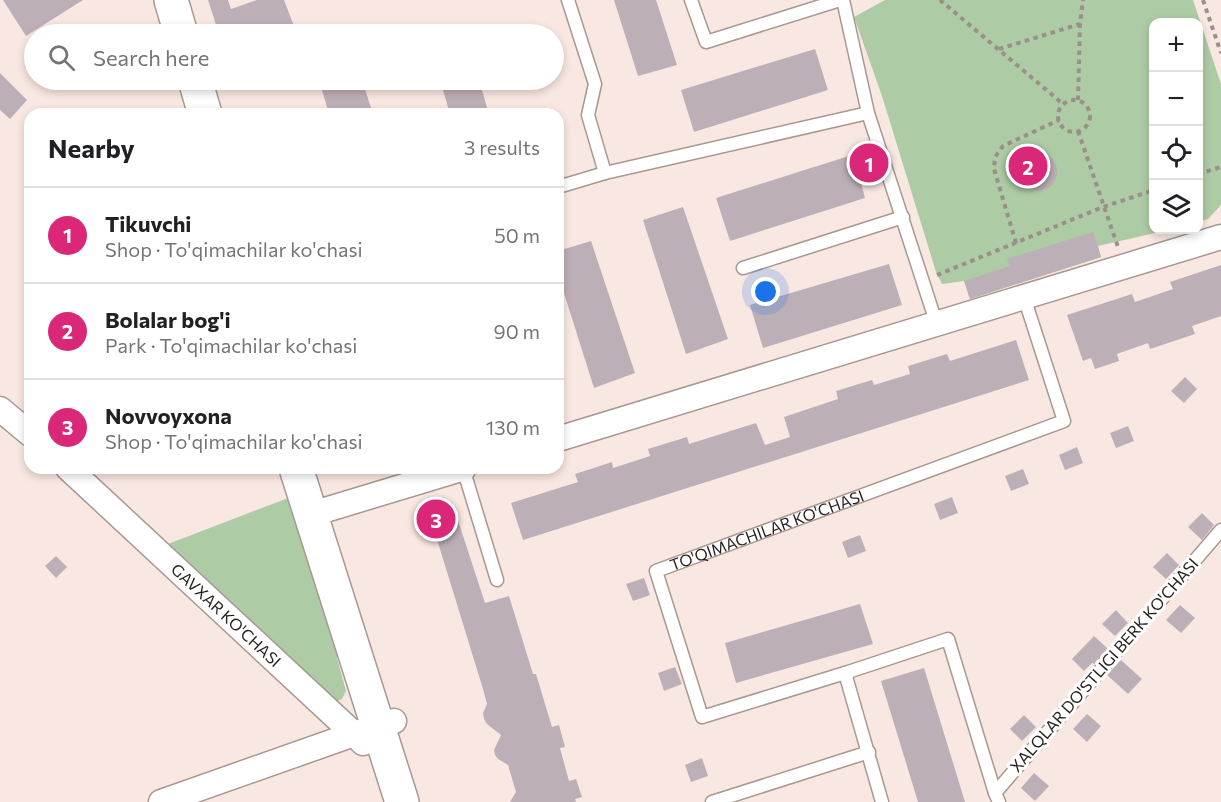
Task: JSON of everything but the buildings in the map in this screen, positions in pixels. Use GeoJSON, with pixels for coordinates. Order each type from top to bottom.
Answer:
{"type":"FeatureCollection","features":[{"type":"Feature","properties":{"kind":"main road"},"geometry":{"type":"LineString","coordinates":[[152,0],[159,24]]}},
{"type":"Feature","properties":{"kind":"main road"},"geometry":{"type":"LineString","coordinates":[[171,0],[179,24]]}},
{"type":"Feature","properties":{"kind":"main road"},"geometry":{"type":"LineString","coordinates":[[178,90],[182,108]]}},
{"type":"Feature","properties":{"kind":"main road"},"geometry":{"type":"LineString","coordinates":[[198,90],[203,108]]}},
{"type":"Feature","properties":{"kind":"main road"},"geometry":{"type":"LineString","coordinates":[[299,474],[319,512]]}},
{"type":"Feature","properties":{"kind":"main road"},"geometry":{"type":"LineString","coordinates":[[315,474],[319,512],[375,727],[398,788]]}},
{"type":"Feature","properties":{"kind":"main road"},"geometry":{"type":"LineString","coordinates":[[375,727],[419,802]]}},
{"type":"Feature","properties":{"kind":"street"},"geometry":{"type":"LineString","coordinates":[[564,437],[1221,237]]}},
{"type":"Feature","properties":{"kind":"street"},"geometry":{"type":"LineString","coordinates":[[0,409],[24,429]]}},
{"type":"Feature","properties":{"kind":"street","name":"GAVXAR KO'CHASI"},"geometry":{"type":"LineString","coordinates":[[75,474],[375,727]]}},
{"type":"Feature","properties":{"kind":"street"},"geometry":{"type":"LineString","coordinates":[[319,512],[443,474]]}},
{"type":"Feature","properties":{"kind":"street"},"geometry":{"type":"LineString","coordinates":[[161,802],[375,727]]}},
{"type":"Feature","properties":{"kind":"lane"},"geometry":{"type":"LineString","coordinates":[[568,0],[595,84],[588,115],[605,173]]}},
{"type":"Feature","properties":{"kind":"lane"},"geometry":{"type":"LineString","coordinates":[[691,0],[706,42],[842,0],[868,113],[937,325]]}},
{"type":"Feature","properties":{"kind":"lane"},"geometry":{"type":"LineString","coordinates":[[564,185],[605,173],[868,113]]}},
{"type":"Feature","properties":{"kind":"lane"},"geometry":{"type":"LineString","coordinates":[[743,268],[903,217]]}},
{"type":"Feature","properties":{"kind":"lane","name":"TO'QIMACHILAR KO'CHASI"},"geometry":{"type":"LineString","coordinates":[[845,673],[702,717],[656,571],[1064,421],[1024,297]]}},
{"type":"Feature","properties":{"kind":"lane"},"geometry":{"type":"LineString","coordinates":[[465,474],[497,580]]}},
{"type":"Feature","properties":{"kind":"lane","name":"XALQLAR DO'STLIGI BERK KO'CHASI"},"geometry":{"type":"LineString","coordinates":[[997,797],[1221,530]]}},
{"type":"Feature","properties":{"kind":"lane"},"geometry":{"type":"LineString","coordinates":[[882,802],[845,673],[948,639],[997,797]]}},
{"type":"Feature","properties":{"kind":"lane"},"geometry":{"type":"LineString","coordinates":[[712,802],[868,752]]}},
{"type":"Feature","properties":{"kind":"path"},"geometry":{"type":"LineString","coordinates":[[939,0],[1063,104]]}},
{"type":"Feature","properties":{"kind":"path"},"geometry":{"type":"LineString","coordinates":[[1078,100],[1083,0]]}},
{"type":"Feature","properties":{"kind":"path"},"geometry":{"type":"LineString","coordinates":[[1203,0],[1221,53]]}},
{"type":"Feature","properties":{"kind":"path"},"geometry":{"type":"LineString","coordinates":[[999,50],[1080,24]]}},
{"type":"Feature","properties":{"kind":"path"},"geometry":{"type":"LineString","coordinates":[[1070,100],[1078,100],[1086,104],[1090,111],[1090,120],[1086,127],[1078,131],[1070,131],[1063,127],[1059,120],[1059,111],[1063,104],[1070,100]]}},
{"type":"Feature","properties":{"kind":"path"},"geometry":{"type":"LineString","coordinates":[[1016,243],[994,169],[995,157],[1003,146],[1059,120]]}},
{"type":"Feature","properties":{"kind":"path"},"geometry":{"type":"LineString","coordinates":[[1078,131],[1125,266]]}},
{"type":"Feature","properties":{"kind":"path"},"geometry":{"type":"LineString","coordinates":[[1203,172],[1221,166]]}},
{"type":"Feature","properties":{"kind":"path"},"geometry":{"type":"LineString","coordinates":[[923,281],[1103,207],[1149,192]]}},
{"type":"Feature","properties":{"kind":"green space"},"geometry":{"type":"Polygon","coordinates":[[[885,0],[1193,0],[1199,18],[1149,18],[1150,234],[1098,246],[1101,257],[970,299],[964,281],[942,284],[936,272],[882,96],[854,17],[885,0]]]}},
{"type":"Feature","properties":{"kind":"green space"},"geometry":{"type":"Polygon","coordinates":[[[1203,30],[1221,84],[1221,205],[1208,219],[1203,221],[1203,30]]]}},
{"type":"Feature","properties":{"kind":"green space"},"geometry":{"type":"Polygon","coordinates":[[[296,495],[348,655],[337,658],[346,691],[342,699],[330,705],[168,544],[296,495]]]}},
{"type":"Feature","properties":{"kind":"place","name":"Tikuvchi"},"geometry":{"type":"Point","coordinates":[869,163]}},
{"type":"Feature","properties":{"kind":"place","name":"Bolalar bog'i"},"geometry":{"type":"Point","coordinates":[1028,166]}},
{"type":"Feature","properties":{"kind":"place","name":"Novvoyxona"},"geometry":{"type":"Point","coordinates":[436,519]}}]}
